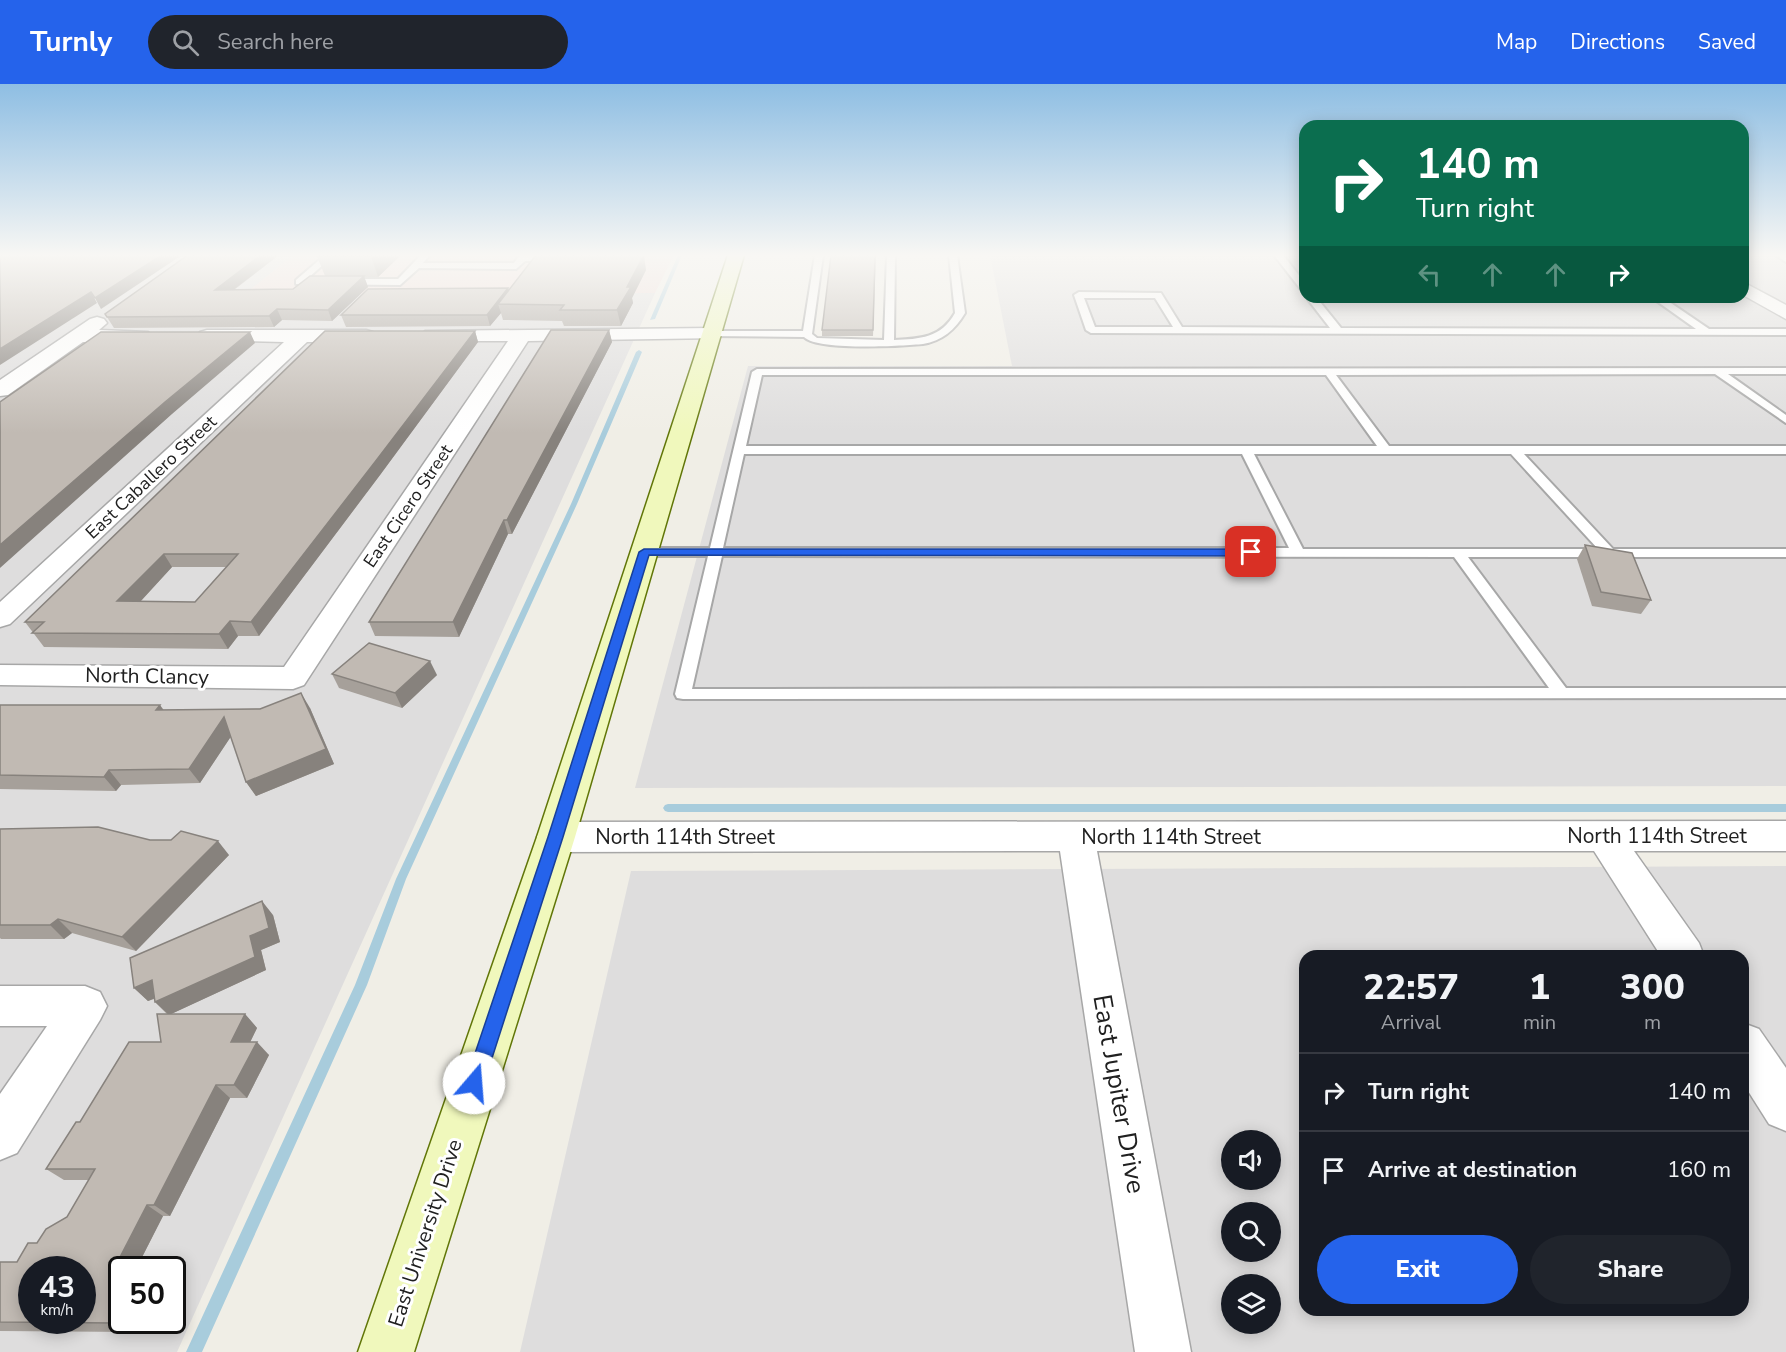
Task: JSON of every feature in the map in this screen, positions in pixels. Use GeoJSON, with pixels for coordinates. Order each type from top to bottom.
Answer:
{"type":"FeatureCollection","features":[{"type":"Feature","properties":{"kind":"main road","name":"East University Drive"},"geometry":{"type":"LineString","coordinates":[[386,1352],[555,837],[718,314]]}},
{"type":"Feature","properties":{"kind":"street"},"geometry":{"type":"LineString","coordinates":[[0,390],[108,316]]}},
{"type":"Feature","properties":{"kind":"street"},"geometry":{"type":"LineString","coordinates":[[418,335],[712,334]]}},
{"type":"Feature","properties":{"kind":"street","name":"East Cicero Street"},"geometry":{"type":"LineString","coordinates":[[293,678],[522,335]]}},
{"type":"Feature","properties":{"kind":"street"},"geometry":{"type":"LineString","coordinates":[[79,336],[161,336]]}},
{"type":"Feature","properties":{"kind":"street"},"geometry":{"type":"LineString","coordinates":[[185,336],[383,336]]}},
{"type":"Feature","properties":{"kind":"street","name":"East Caballero Street"},"geometry":{"type":"LineString","coordinates":[[0,618],[302,336]]}},
{"type":"Feature","properties":{"kind":"street","name":"North Clancy"},"geometry":{"type":"LineString","coordinates":[[0,675],[293,678]]}},
{"type":"Feature","properties":{"kind":"street"},"geometry":{"type":"LineString","coordinates":[[1604,836],[1680,950]]}},
{"type":"Feature","properties":{"kind":"street","name":"North 114th Street"},"geometry":{"type":"LineString","coordinates":[[555,837],[1786,836]]}},
{"type":"Feature","properties":{"kind":"street","name":"East Jupiter Drive"},"geometry":{"type":"LineString","coordinates":[[1076,837],[1163,1352]]}},
{"type":"Feature","properties":{"kind":"street"},"geometry":{"type":"LineString","coordinates":[[0,1006],[85,1006],[0,1136]]}},
{"type":"Feature","properties":{"kind":"street"},"geometry":{"type":"LineString","coordinates":[[1749,1053],[1786,1108]]}},
{"type":"Feature","properties":{"kind":"lane"},"geometry":{"type":"LineString","coordinates":[[807,334],[810,314]]}},
{"type":"Feature","properties":{"kind":"lane"},"geometry":{"type":"LineString","coordinates":[[889,342],[890,314]]}},
{"type":"Feature","properties":{"kind":"lane"},"geometry":{"type":"LineString","coordinates":[[712,334],[807,334],[814,340],[928,342],[941,335],[956,321],[959,314]]}},
{"type":"Feature","properties":{"kind":"lane"},"geometry":{"type":"LineString","coordinates":[[1086,314],[1091,330],[1786,332]]}},
{"type":"Feature","properties":{"kind":"lane"},"geometry":{"type":"LineString","coordinates":[[1170,314],[1179,330]]}},
{"type":"Feature","properties":{"kind":"lane"},"geometry":{"type":"LineString","coordinates":[[1325,314],[1338,331]]}},
{"type":"Feature","properties":{"kind":"lane"},"geometry":{"type":"LineString","coordinates":[[1681,314],[1707,332]]}},
{"type":"Feature","properties":{"kind":"lane"},"geometry":{"type":"LineString","coordinates":[[1717,371],[1786,420]]}},
{"type":"Feature","properties":{"kind":"lane"},"geometry":{"type":"LineString","coordinates":[[1786,371],[757,372],[683,694],[1786,693]]}},
{"type":"Feature","properties":{"kind":"lane"},"geometry":{"type":"LineString","coordinates":[[1329,372],[1386,451]]}},
{"type":"Feature","properties":{"kind":"lane"},"geometry":{"type":"LineString","coordinates":[[740,450],[1786,450]]}},
{"type":"Feature","properties":{"kind":"lane"},"geometry":{"type":"LineString","coordinates":[[1246,450],[1298,552]]}},
{"type":"Feature","properties":{"kind":"lane"},"geometry":{"type":"LineString","coordinates":[[1515,451],[1609,553]]}},
{"type":"Feature","properties":{"kind":"lane"},"geometry":{"type":"LineString","coordinates":[[644,552],[1786,553]]}},
{"type":"Feature","properties":{"kind":"lane"},"geometry":{"type":"LineString","coordinates":[[1458,553],[1562,693]]}},
{"type":"Feature","properties":{"kind":"shaded area"},"geometry":{"type":"Polygon","coordinates":[[[0,314],[645,314],[186,1332],[186,1256],[108,1256],[108,1334],[185,1334],[177,1352],[0,1352],[0,314]]]}},
{"type":"Feature","properties":{"kind":"shaded area"},"geometry":{"type":"Polygon","coordinates":[[[1002,314],[1786,314],[1786,786],[635,788],[748,366],[1012,366],[1002,314]]]}},
{"type":"Feature","properties":{"kind":"shaded area"},"geometry":{"type":"Polygon","coordinates":[[[1786,866],[1786,1352],[520,1352],[631,871],[1786,866]]]}},
{"type":"Feature","properties":{"kind":"building"},"geometry":{"type":"Polygon","coordinates":[[[0,314],[56,314],[0,349],[0,314]]]}},
{"type":"Feature","properties":{"kind":"building"},"geometry":{"type":"Polygon","coordinates":[[[105,314],[271,314],[269,316],[107,317],[105,314]]]}},
{"type":"Feature","properties":{"kind":"building"},"geometry":{"type":"Polygon","coordinates":[[[342,314],[488,314],[487,315],[342,314]]]}},
{"type":"Feature","properties":{"kind":"building"},"geometry":{"type":"Polygon","coordinates":[[[824,314],[873,314],[873,330],[822,330],[824,314]]]}},
{"type":"Feature","properties":{"kind":"building"},"geometry":{"type":"Polygon","coordinates":[[[551,330],[609,330],[507,520],[504,520],[453,622],[369,622],[551,330]]]}},
{"type":"Feature","properties":{"kind":"building"},"geometry":{"type":"Polygon","coordinates":[[[325,331],[475,331],[251,622],[230,621],[219,634],[32,633],[44,622],[25,622],[325,331]],[[164,554],[117,601],[195,602],[238,554],[164,554]]]}},
{"type":"Feature","properties":{"kind":"building"},"geometry":{"type":"Polygon","coordinates":[[[101,332],[250,332],[165,402],[0,545],[0,402],[101,332]]]}},
{"type":"Feature","properties":{"kind":"building"},"geometry":{"type":"Polygon","coordinates":[[[1585,545],[1632,553],[1651,600],[1601,592],[1585,545]]]}},
{"type":"Feature","properties":{"kind":"building"},"geometry":{"type":"Polygon","coordinates":[[[369,643],[430,661],[395,693],[332,674],[369,643]]]}},
{"type":"Feature","properties":{"kind":"building"},"geometry":{"type":"Polygon","coordinates":[[[301,693],[326,749],[246,782],[224,717],[189,769],[109,770],[104,777],[0,775],[0,705],[160,705],[156,710],[260,709],[301,693]]]}},
{"type":"Feature","properties":{"kind":"building"},"geometry":{"type":"Polygon","coordinates":[[[98,827],[150,840],[171,840],[181,831],[218,841],[122,937],[58,919],[50,925],[0,925],[0,829],[98,827]]]}},
{"type":"Feature","properties":{"kind":"building"},"geometry":{"type":"Polygon","coordinates":[[[262,901],[269,928],[250,936],[255,957],[155,1002],[152,980],[134,988],[130,958],[262,901]]]}},
{"type":"Feature","properties":{"kind":"building"},"geometry":{"type":"Polygon","coordinates":[[[157,1014],[245,1014],[231,1042],[257,1042],[234,1085],[216,1085],[154,1205],[147,1205],[121,1256],[108,1256],[108,1323],[96,1323],[96,1256],[20,1256],[28,1243],[37,1243],[46,1229],[67,1217],[95,1169],[46,1169],[76,1122],[80,1122],[129,1042],[161,1042],[157,1014]]]}},
{"type":"Feature","properties":{"kind":"building"},"geometry":{"type":"Polygon","coordinates":[[[18,1260],[18,1322],[0,1322],[0,1262],[18,1260]]]}},
{"type":"Feature","properties":{"kind":"waterway"},"geometry":{"type":"LineString","coordinates":[[652,319],[654,314]]}},
{"type":"Feature","properties":{"kind":"waterway"},"geometry":{"type":"LineString","coordinates":[[194,1352],[361,985],[401,879],[574,504],[639,352]]}},
{"type":"Feature","properties":{"kind":"waterway"},"geometry":{"type":"LineString","coordinates":[[668,808],[1786,808]]}},
{"type":"Feature","properties":{"kind":"route"},"geometry":{"type":"LineString","coordinates":[[474,1083],[555,837],[644,552],[1251,552]]}}]}
